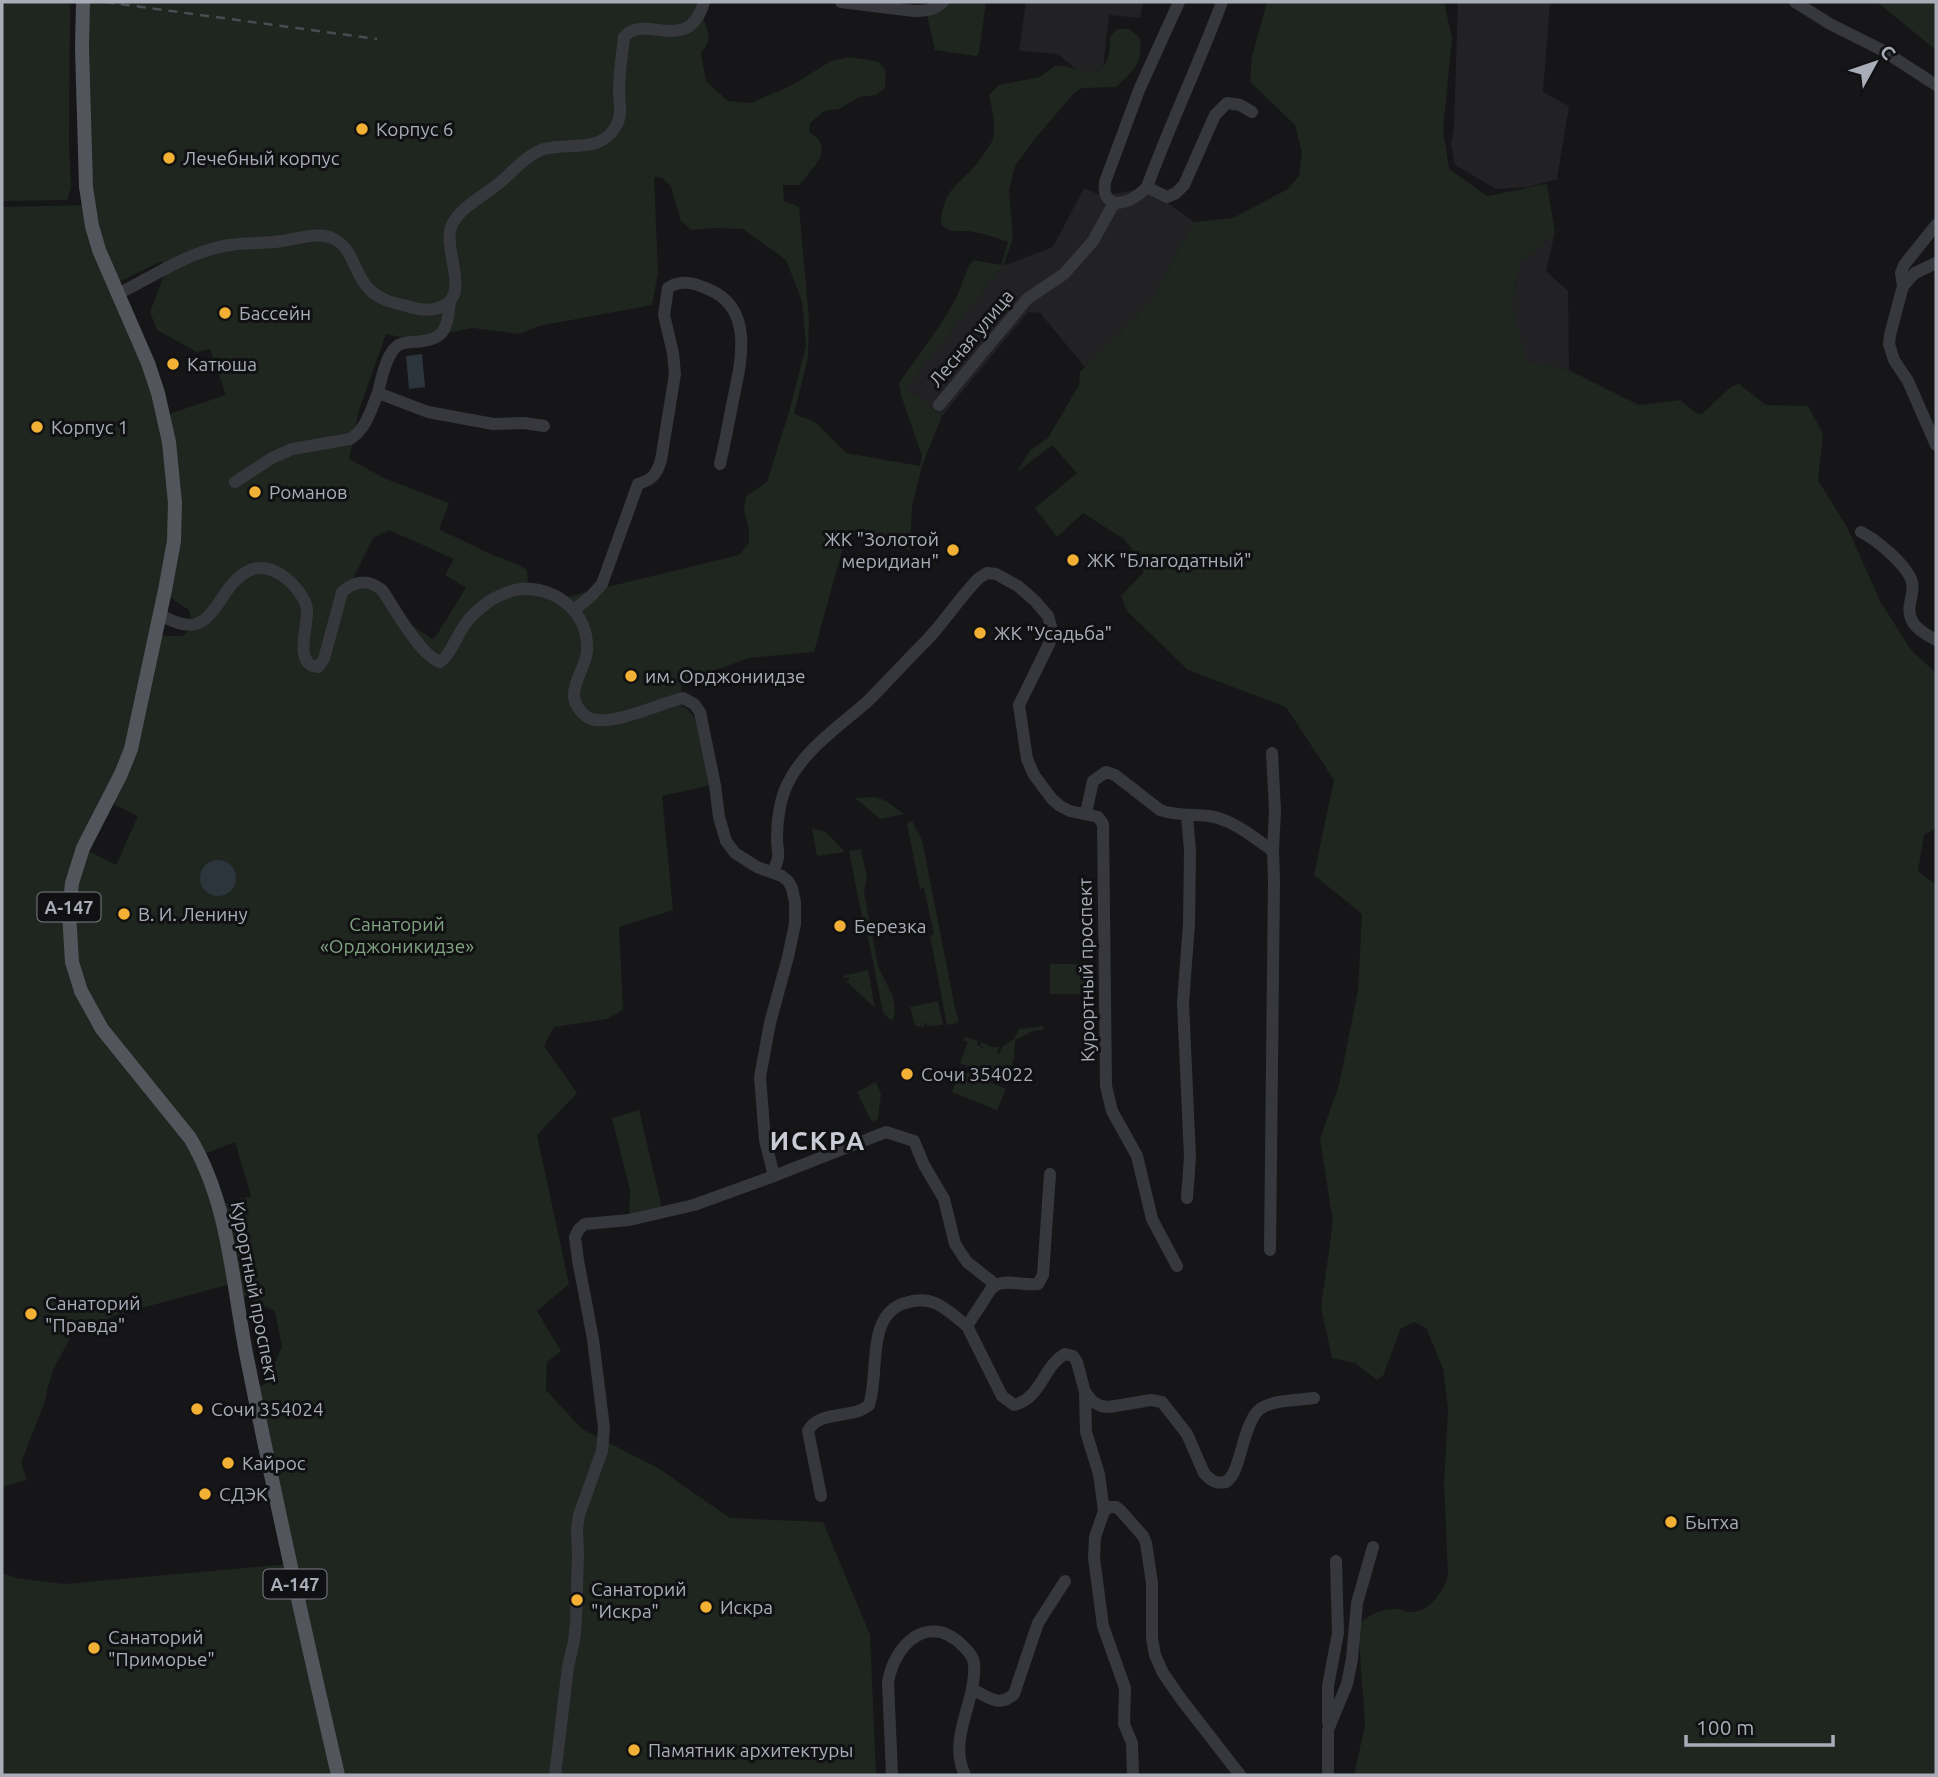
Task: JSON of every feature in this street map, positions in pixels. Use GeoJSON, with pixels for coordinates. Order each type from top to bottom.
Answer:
{"type":"FeatureCollection","features":[{"type":"Feature","properties":{"kind":"main road","name":"Курортный проспект"},"geometry":{"type":"LineString","coordinates":[[83,2],[86,187],[92,226],[99,250],[148,363],[158,393],[171,456],[175,503],[174,541],[131,749],[83,849],[72,883],[69,913],[72,962],[81,991],[102,1029],[190,1138],[201,1156],[220,1205],[249,1367],[338,1775]]}},
{"type":"Feature","properties":{"kind":"street"},"geometry":{"type":"LineString","coordinates":[[118,294],[185,260],[223,246],[322,235],[345,246],[368,289],[383,300],[417,310],[444,306],[455,291],[456,281],[449,238],[455,219],[543,149],[592,145],[607,139],[621,112],[619,91],[624,37],[634,29],[673,32],[684,29],[699,14],[704,2]]}},
{"type":"Feature","properties":{"kind":"street"},"geometry":{"type":"LineString","coordinates":[[841,2],[926,11],[943,2]]}},
{"type":"Feature","properties":{"kind":"street"},"geometry":{"type":"LineString","coordinates":[[1179,2],[1139,90],[1105,182],[1105,194],[1114,203],[1128,201],[1147,187],[1222,2]]}},
{"type":"Feature","properties":{"kind":"street"},"geometry":{"type":"LineString","coordinates":[[1795,2],[1830,24],[1882,50],[1936,85]]}},
{"type":"Feature","properties":{"kind":"street"},"geometry":{"type":"LineString","coordinates":[[1147,187],[1167,197],[1184,185],[1214,115],[1227,103],[1240,105],[1252,112]]}},
{"type":"Feature","properties":{"kind":"street","name":"Лесная улица"},"geometry":{"type":"LineString","coordinates":[[939,405],[1027,299],[1064,274],[1093,241],[1114,203]]}},
{"type":"Feature","properties":{"kind":"street"},"geometry":{"type":"LineString","coordinates":[[1936,225],[1903,265],[1903,286],[1890,335],[1890,351],[1914,393],[1936,445]]}},
{"type":"Feature","properties":{"kind":"street"},"geometry":{"type":"LineString","coordinates":[[1903,286],[1915,273],[1936,262]]}},
{"type":"Feature","properties":{"kind":"street"},"geometry":{"type":"LineString","coordinates":[[574,610],[602,584],[638,484],[649,481],[658,472],[662,460],[675,374],[664,315],[668,288],[675,283],[694,283],[715,292],[729,303],[739,322],[743,340],[741,359],[720,464]]}},
{"type":"Feature","properties":{"kind":"street"},"geometry":{"type":"LineString","coordinates":[[235,482],[272,458],[292,449],[350,439],[356,435],[363,427],[378,393],[394,348],[402,343],[433,340],[441,335],[448,323],[450,300]]}},
{"type":"Feature","properties":{"kind":"street"},"geometry":{"type":"LineString","coordinates":[[378,393],[441,414],[493,424],[544,426]]}},
{"type":"Feature","properties":{"kind":"street"},"geometry":{"type":"LineString","coordinates":[[1861,533],[1879,543],[1909,575],[1913,592],[1909,618],[1924,633],[1936,640]]}},
{"type":"Feature","properties":{"kind":"street"},"geometry":{"type":"LineString","coordinates":[[160,615],[176,623],[197,623],[210,614],[230,585],[244,572],[259,567],[273,570],[285,577],[305,603],[307,610],[304,654],[306,662],[312,667],[318,667],[324,659],[342,592],[351,584],[359,582],[375,584],[382,590],[415,639],[440,662],[465,624],[490,601],[511,591],[539,590],[562,598],[581,621],[587,654],[574,699],[590,719],[630,715],[683,698],[694,704],[700,712],[719,817],[726,841],[735,853],[757,867],[788,881],[795,902],[795,924],[770,1023],[760,1077],[765,1140],[774,1177]]}},
{"type":"Feature","properties":{"kind":"street"},"geometry":{"type":"LineString","coordinates":[[772,872],[778,862],[780,810],[786,786],[798,766],[869,700],[940,626],[972,584],[987,573],[996,574],[1018,586],[1048,616],[1052,630],[1050,642],[1019,705],[1027,759],[1034,775],[1052,799],[1070,811],[1086,813],[1093,781],[1107,772],[1115,775],[1160,810],[1169,814],[1211,817],[1230,822],[1273,851]]}},
{"type":"Feature","properties":{"kind":"street"},"geometry":{"type":"LineString","coordinates":[[1270,1250],[1275,810],[1272,753]]}},
{"type":"Feature","properties":{"kind":"street","name":"Курортный проспект"},"geometry":{"type":"LineString","coordinates":[[1086,813],[1098,817],[1104,830],[1106,1086],[1112,1111],[1137,1156],[1152,1219],[1177,1266]]}},
{"type":"Feature","properties":{"kind":"street"},"geometry":{"type":"LineString","coordinates":[[1187,815],[1191,851],[1190,911],[1183,1003],[1190,1157],[1187,1198]]}},
{"type":"Feature","properties":{"kind":"street"},"geometry":{"type":"LineString","coordinates":[[555,1775],[575,1631],[577,1529],[579,1515],[602,1451],[604,1428],[595,1348],[575,1237],[579,1229],[585,1224],[629,1220],[694,1205],[774,1177],[886,1132],[914,1141],[944,1199],[955,1244],[967,1262],[996,1285]]}},
{"type":"Feature","properties":{"kind":"street"},"geometry":{"type":"LineString","coordinates":[[967,1326],[996,1285],[1008,1282],[1034,1285],[1041,1280],[1050,1174]]}},
{"type":"Feature","properties":{"kind":"street"},"geometry":{"type":"LineString","coordinates":[[821,1496],[808,1431],[814,1422],[820,1419],[858,1411],[869,1405],[878,1333],[884,1319],[898,1305],[932,1300],[967,1326],[1003,1396],[1014,1405],[1027,1401],[1058,1359],[1065,1354],[1073,1356],[1085,1392],[1086,1432],[1099,1474],[1104,1511],[1095,1537],[1094,1558],[1103,1626],[1125,1688],[1124,1724],[1132,1743],[1133,1775]]}},
{"type":"Feature","properties":{"kind":"street"},"geometry":{"type":"LineString","coordinates":[[1085,1392],[1093,1402],[1101,1406],[1151,1400],[1162,1402],[1187,1434],[1204,1473],[1219,1483],[1231,1479],[1250,1425],[1261,1408],[1314,1398]]}},
{"type":"Feature","properties":{"kind":"street"},"geometry":{"type":"LineString","coordinates":[[1104,1511],[1116,1507],[1143,1536],[1152,1583],[1152,1638],[1155,1655],[1181,1699],[1240,1775]]}},
{"type":"Feature","properties":{"kind":"street"},"geometry":{"type":"LineString","coordinates":[[1328,1730],[1347,1684],[1357,1603],[1373,1547]]}},
{"type":"Feature","properties":{"kind":"street"},"geometry":{"type":"LineString","coordinates":[[1328,1775],[1328,1686],[1338,1633],[1336,1561]]}},
{"type":"Feature","properties":{"kind":"street"},"geometry":{"type":"LineString","coordinates":[[972,1689],[1000,1702],[1007,1701],[1014,1694],[1038,1623],[1065,1581]]}},
{"type":"Feature","properties":{"kind":"street"},"geometry":{"type":"LineString","coordinates":[[892,1775],[888,1682],[893,1661],[914,1638],[932,1631],[957,1640],[975,1662],[972,1689],[959,1743],[965,1775]]}},
{"type":"Feature","properties":{"kind":"shaded area"},"geometry":{"type":"Polygon","coordinates":[[[1026,2],[1143,2],[1140,18],[1109,15],[1103,68],[1098,72],[1077,70],[1058,54],[1019,51],[1026,2]]]}},
{"type":"Feature","properties":{"kind":"shaded area"},"geometry":{"type":"Polygon","coordinates":[[[1458,2],[1550,2],[1543,92],[1569,106],[1557,179],[1529,187],[1496,189],[1455,165],[1451,144],[1454,126],[1458,2]]]}},
{"type":"Feature","properties":{"kind":"shaded area"},"geometry":{"type":"Polygon","coordinates":[[[1084,188],[1102,196],[1135,190],[1153,192],[1194,222],[1149,304],[1085,367],[1040,313],[1028,312],[942,416],[906,387],[1003,266],[1053,247],[1084,188]]]}},
{"type":"Feature","properties":{"kind":"shaded area"},"geometry":{"type":"Polygon","coordinates":[[[1555,232],[1546,271],[1568,291],[1569,370],[1526,361],[1513,312],[1513,298],[1521,263],[1555,232]]]}},
{"type":"Feature","properties":{"kind":"shaded area"},"geometry":{"type":"Polygon","coordinates":[[[422,354],[425,387],[409,389],[406,356],[422,354]]]}},
{"type":"Feature","properties":{"kind":"shaded area"},"geometry":{"type":"Polygon","coordinates":[[[218,860],[231,865],[236,878],[231,891],[218,896],[205,891],[200,878],[205,865],[218,860]]]}},
{"type":"Feature","properties":{"kind":"green space"},"geometry":{"type":"Polygon","coordinates":[[[2,2],[70,4],[71,188],[67,200],[2,201],[2,2]]]}},
{"type":"Feature","properties":{"kind":"green space","name":"Санаторий «Орджоникидзе»"},"geometry":{"type":"Polygon","coordinates":[[[89,2],[705,2],[703,14],[709,37],[701,53],[706,81],[728,101],[751,103],[792,85],[831,61],[850,57],[879,62],[886,71],[885,88],[876,95],[859,97],[839,109],[824,111],[810,123],[809,132],[821,145],[820,158],[800,185],[783,185],[784,201],[799,207],[809,319],[808,357],[794,414],[815,422],[846,453],[920,466],[922,456],[899,383],[949,311],[973,260],[1001,265],[1008,242],[969,231],[953,231],[941,224],[942,210],[951,191],[978,162],[992,140],[994,121],[989,95],[999,85],[1040,77],[1055,66],[1098,72],[1107,60],[1110,37],[1117,29],[1129,29],[1140,38],[1138,60],[1127,76],[1116,87],[1082,88],[1074,93],[1015,166],[1009,191],[1013,239],[1003,266],[906,387],[942,416],[922,466],[912,506],[910,550],[847,533],[814,652],[749,658],[682,682],[680,705],[690,711],[702,729],[712,785],[662,796],[673,910],[619,927],[623,1010],[607,1019],[554,1027],[544,1046],[577,1093],[537,1135],[569,1284],[537,1311],[561,1351],[547,1362],[546,1390],[582,1429],[658,1468],[730,1518],[823,1522],[870,1635],[876,1775],[2,1775],[2,1573],[16,1578],[64,1584],[290,1564],[258,1386],[265,1385],[282,1347],[275,1311],[241,1295],[234,1283],[116,1315],[72,1335],[54,1368],[45,1401],[21,1463],[27,1480],[2,1487],[2,207],[89,205],[89,2]],[[654,177],[658,273],[652,305],[539,326],[519,334],[473,328],[406,338],[386,334],[359,410],[349,459],[386,479],[449,503],[439,529],[527,570],[528,582],[522,588],[562,598],[739,555],[749,543],[744,510],[746,496],[767,482],[806,346],[802,301],[786,260],[743,229],[691,230],[681,221],[671,187],[663,178],[654,177]],[[162,261],[121,281],[112,278],[163,416],[226,395],[210,349],[197,352],[157,330],[150,312],[166,270],[162,261]],[[389,530],[373,538],[351,583],[374,584],[407,622],[432,639],[466,588],[445,575],[454,559],[389,530]],[[164,594],[155,636],[183,636],[193,625],[189,610],[164,594]],[[106,801],[85,849],[116,865],[138,816],[106,801]],[[235,1142],[204,1154],[221,1205],[251,1196],[235,1142]]]}},
{"type":"Feature","properties":{"kind":"green space"},"geometry":{"type":"Polygon","coordinates":[[[943,2],[986,2],[979,53],[976,56],[935,50],[926,11],[943,2]]]}},
{"type":"Feature","properties":{"kind":"green space"},"geometry":{"type":"Polygon","coordinates":[[[1267,2],[1444,2],[1452,38],[1443,129],[1449,169],[1487,196],[1547,184],[1555,232],[1521,263],[1513,298],[1513,312],[1527,361],[1569,370],[1639,405],[1680,400],[1696,413],[1702,414],[1725,392],[1739,384],[1766,405],[1808,406],[1823,434],[1818,480],[1848,529],[1880,601],[1911,650],[1936,673],[1936,828],[1924,835],[1918,871],[1936,885],[1936,1775],[1354,1775],[1365,1725],[1358,1625],[1383,1610],[1410,1612],[1423,1609],[1435,1600],[1448,1575],[1444,1484],[1448,1409],[1443,1368],[1426,1328],[1415,1322],[1401,1328],[1383,1376],[1377,1380],[1355,1363],[1332,1358],[1321,1307],[1333,1222],[1320,1139],[1339,1085],[1358,990],[1362,914],[1314,875],[1334,780],[1286,707],[1188,670],[1127,611],[1121,596],[1143,573],[1144,565],[1124,539],[1083,513],[1057,537],[1035,508],[1077,473],[1052,445],[1017,472],[1030,450],[1048,438],[1079,385],[1080,372],[1149,304],[1194,222],[1233,218],[1288,189],[1299,176],[1302,153],[1295,125],[1250,82],[1252,56],[1267,2]]]}},
{"type":"Feature","properties":{"kind":"green space"},"geometry":{"type":"Polygon","coordinates":[[[1877,2],[1936,2],[1936,50],[1877,2]]]}},
{"type":"Feature","properties":{"kind":"green space"},"geometry":{"type":"Polygon","coordinates":[[[876,797],[904,814],[880,819],[855,798],[876,797]]]}},
{"type":"Feature","properties":{"kind":"green space"},"geometry":{"type":"Polygon","coordinates":[[[912,821],[922,840],[959,1019],[957,1023],[947,1025],[930,936],[934,934],[924,888],[920,889],[907,824],[912,821]]]}},
{"type":"Feature","properties":{"kind":"green space"},"geometry":{"type":"Polygon","coordinates":[[[812,828],[826,832],[845,852],[817,856],[812,828]]]}},
{"type":"Feature","properties":{"kind":"green space"},"geometry":{"type":"Polygon","coordinates":[[[861,849],[867,878],[864,892],[878,966],[893,997],[893,1020],[883,1012],[849,851],[861,849]]]}},
{"type":"Feature","properties":{"kind":"green space"},"geometry":{"type":"Polygon","coordinates":[[[1050,964],[1094,964],[1094,994],[1050,994],[1050,964]]]}},
{"type":"Feature","properties":{"kind":"green space"},"geometry":{"type":"Polygon","coordinates":[[[868,970],[875,1008],[846,981],[849,977],[843,976],[868,970]]]}},
{"type":"Feature","properties":{"kind":"green space"},"geometry":{"type":"Polygon","coordinates":[[[938,1001],[943,1025],[927,1026],[924,1023],[925,1027],[915,1026],[910,1007],[938,1001]]]}},
{"type":"Feature","properties":{"kind":"green space"},"geometry":{"type":"Polygon","coordinates":[[[1043,1026],[1044,1030],[1033,1031],[1015,1040],[1014,1060],[1005,1082],[960,1063],[968,1042],[963,1040],[966,1037],[978,1041],[977,1045],[988,1050],[980,1045],[981,1042],[999,1047],[999,1054],[1003,1046],[1014,1039],[1019,1029],[1043,1026]]]}},
{"type":"Feature","properties":{"kind":"green space"},"geometry":{"type":"Polygon","coordinates":[[[960,1070],[1006,1089],[997,1110],[952,1092],[960,1070]]]}},
{"type":"Feature","properties":{"kind":"green space"},"geometry":{"type":"Polygon","coordinates":[[[876,1082],[881,1094],[878,1119],[872,1122],[857,1092],[876,1082]]]}},
{"type":"Feature","properties":{"kind":"green space"},"geometry":{"type":"Polygon","coordinates":[[[639,1110],[663,1212],[629,1220],[630,1190],[612,1118],[639,1110]]]}},
{"type":"Feature","properties":{"kind":"railway"},"geometry":{"type":"LineString","coordinates":[[105,2],[377,39]]}},
{"type":"Feature","properties":{"kind":"place","name":"Корпус 6"},"geometry":{"type":"Point","coordinates":[362,129]}},
{"type":"Feature","properties":{"kind":"place","name":"Лечебный корпус"},"geometry":{"type":"Point","coordinates":[169,158]}},
{"type":"Feature","properties":{"kind":"place","name":"Бассейн"},"geometry":{"type":"Point","coordinates":[225,313]}},
{"type":"Feature","properties":{"kind":"place","name":"Катюша"},"geometry":{"type":"Point","coordinates":[173,364]}},
{"type":"Feature","properties":{"kind":"place","name":"Корпус 1"},"geometry":{"type":"Point","coordinates":[37,427]}},
{"type":"Feature","properties":{"kind":"place","name":"Романов"},"geometry":{"type":"Point","coordinates":[255,492]}},
{"type":"Feature","properties":{"kind":"place","name":"ЖК \"Золотой меридиан\""},"geometry":{"type":"Point","coordinates":[953,550]}},
{"type":"Feature","properties":{"kind":"place","name":"ЖК \"Благодатный\""},"geometry":{"type":"Point","coordinates":[1073,560]}},
{"type":"Feature","properties":{"kind":"place","name":"ЖК \"Усадьба\""},"geometry":{"type":"Point","coordinates":[980,633]}},
{"type":"Feature","properties":{"kind":"place","name":"им. Орджониидзе"},"geometry":{"type":"Point","coordinates":[631,676]}},
{"type":"Feature","properties":{"kind":"place","name":"В. И. Ленину"},"geometry":{"type":"Point","coordinates":[124,914]}},
{"type":"Feature","properties":{"kind":"place","name":"Березка"},"geometry":{"type":"Point","coordinates":[840,926]}},
{"type":"Feature","properties":{"kind":"place","name":"Сочи 354022"},"geometry":{"type":"Point","coordinates":[907,1074]}},
{"type":"Feature","properties":{"kind":"place","name":"Санаторий \"Правда\""},"geometry":{"type":"Point","coordinates":[31,1314]}},
{"type":"Feature","properties":{"kind":"place","name":"Сочи 354024"},"geometry":{"type":"Point","coordinates":[197,1409]}},
{"type":"Feature","properties":{"kind":"place","name":"Кайрос"},"geometry":{"type":"Point","coordinates":[228,1463]}},
{"type":"Feature","properties":{"kind":"place","name":"СДЭК"},"geometry":{"type":"Point","coordinates":[205,1494]}},
{"type":"Feature","properties":{"kind":"place","name":"Бытха"},"geometry":{"type":"Point","coordinates":[1671,1522]}},
{"type":"Feature","properties":{"kind":"place","name":"Санаторий \"Искра\""},"geometry":{"type":"Point","coordinates":[577,1600]}},
{"type":"Feature","properties":{"kind":"place","name":"Искра"},"geometry":{"type":"Point","coordinates":[706,1607]}},
{"type":"Feature","properties":{"kind":"place","name":"Санаторий \"Приморье\""},"geometry":{"type":"Point","coordinates":[94,1648]}},
{"type":"Feature","properties":{"kind":"place","name":"Памятник архитектуры"},"geometry":{"type":"Point","coordinates":[634,1750]}},
{"type":"Feature","properties":{"kind":"district","name":"ИСКРА"},"geometry":{"type":"Point","coordinates":[818,1140]}}]}
